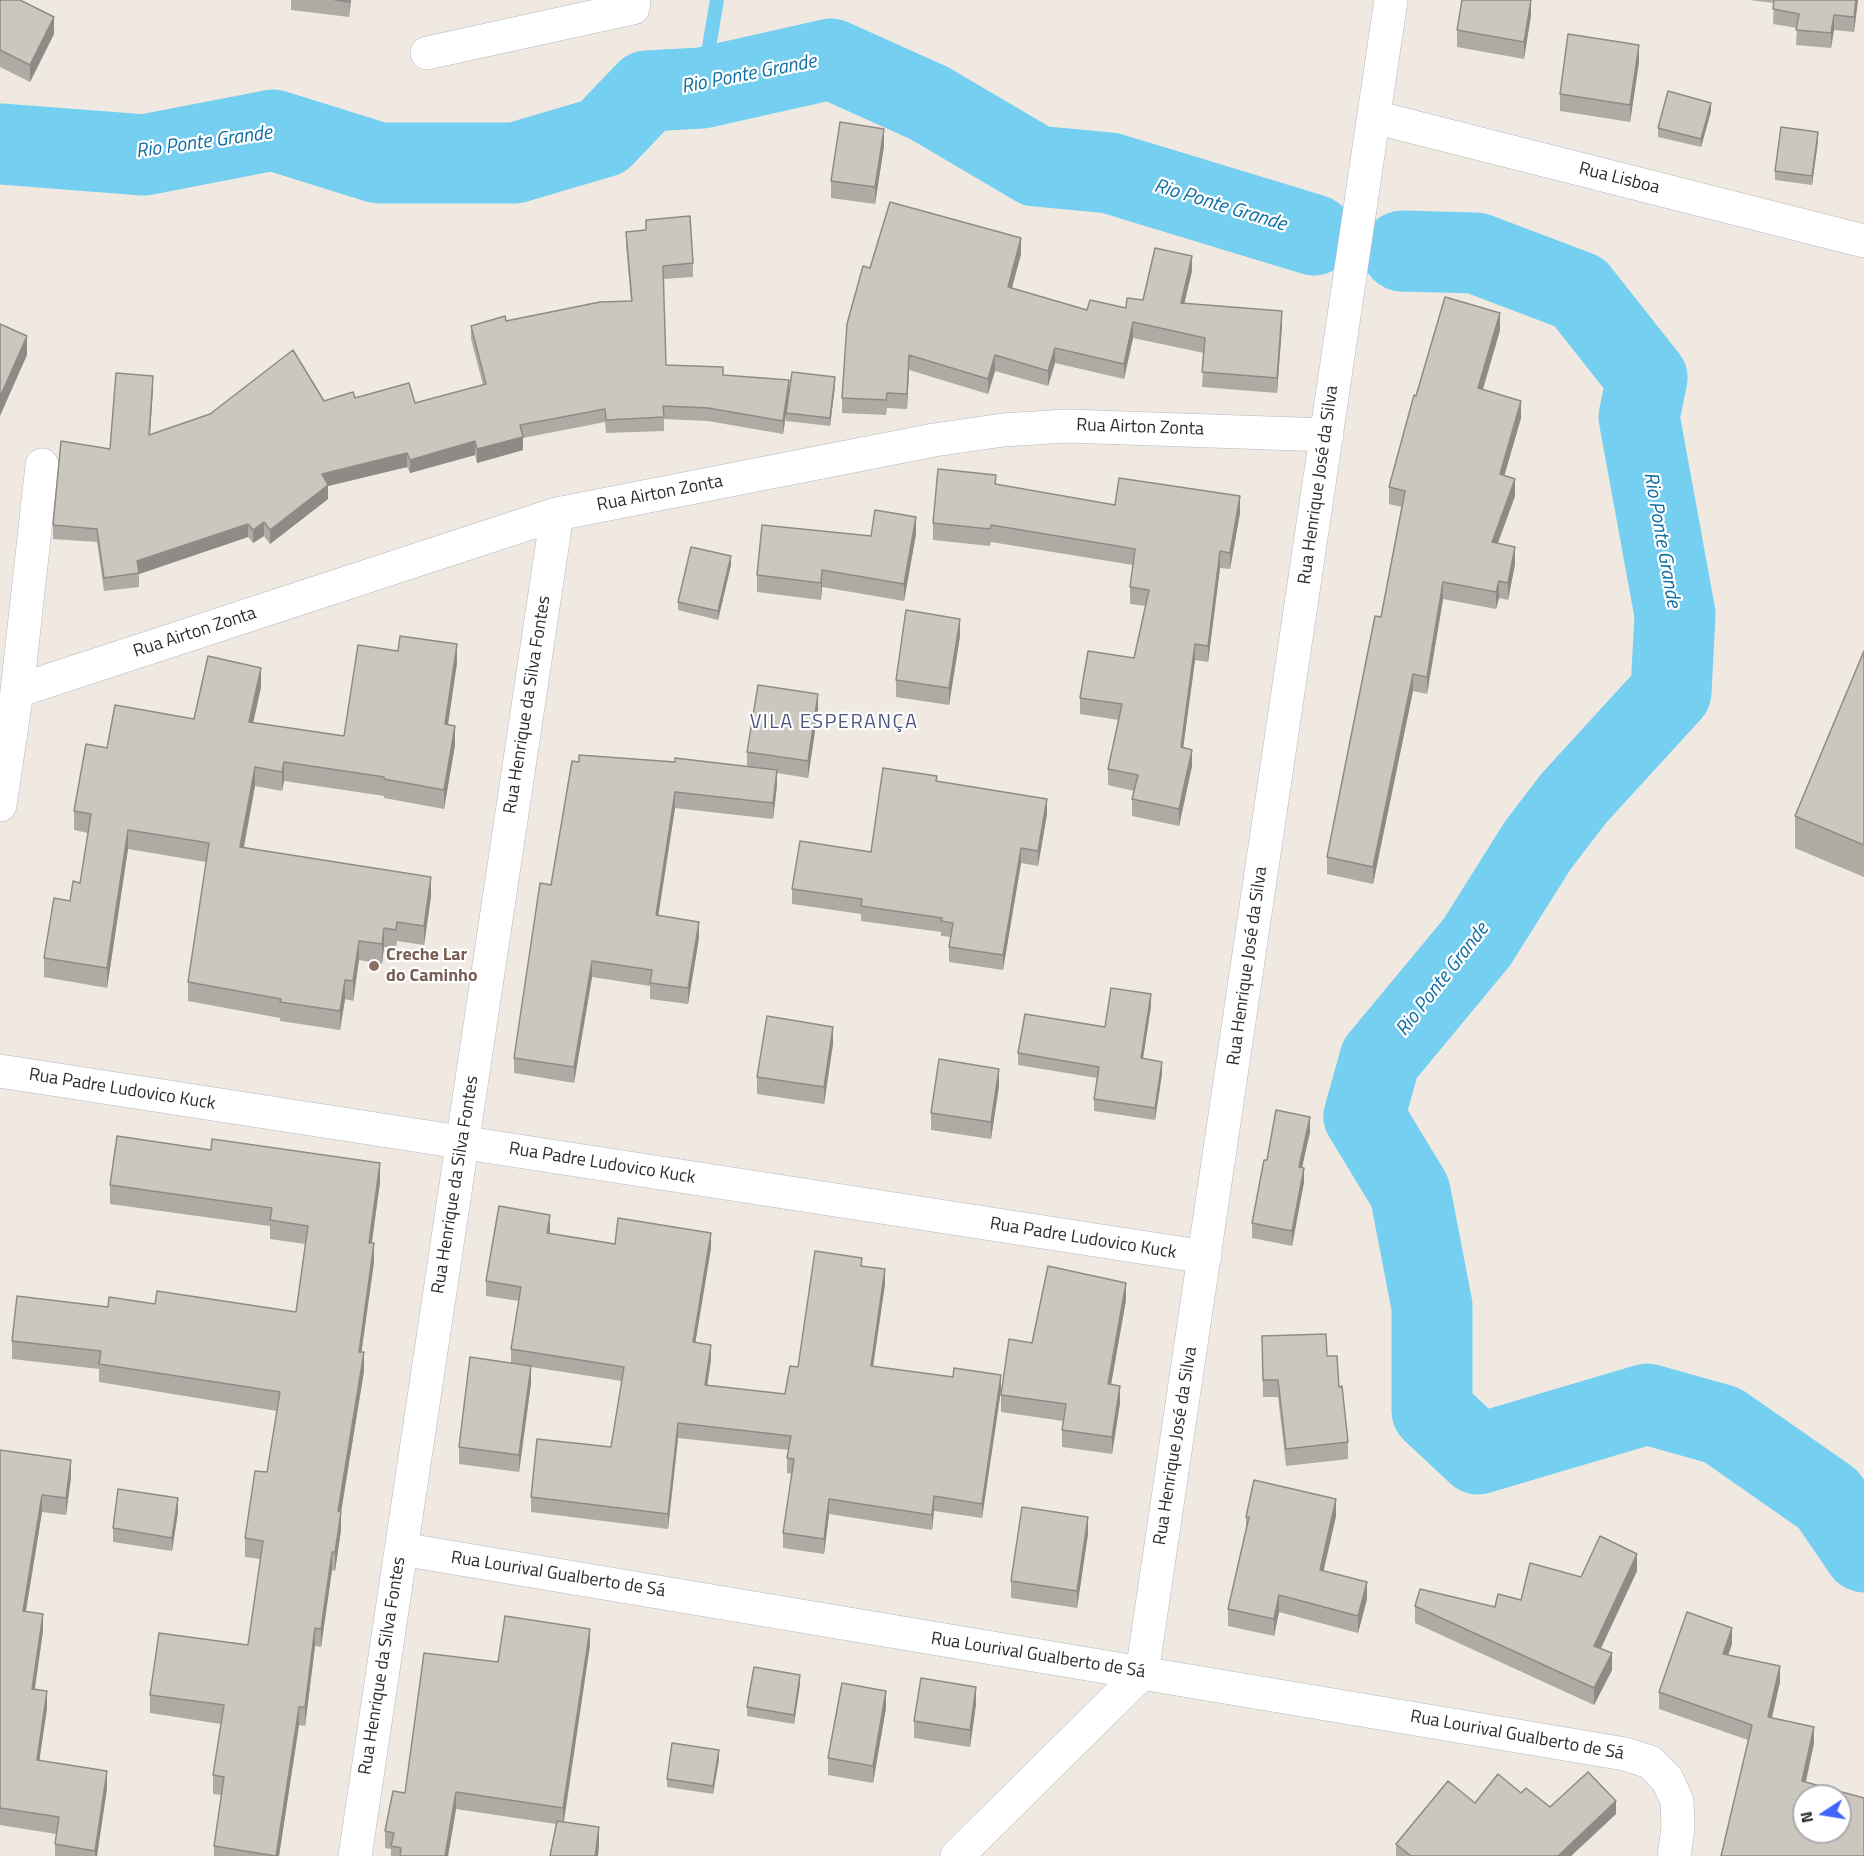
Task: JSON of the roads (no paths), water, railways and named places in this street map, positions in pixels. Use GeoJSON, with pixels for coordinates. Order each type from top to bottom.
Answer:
{"type":"FeatureCollection","features":[{"type":"Feature","properties":{"kind":"street","name":"Rua Henrique José da Silva"},"geometry":{"type":"LineString","coordinates":[[1142,1673],[1391,0]]}},
{"type":"Feature","properties":{"kind":"street"},"geometry":{"type":"LineString","coordinates":[[427,53],[634,4]]}},
{"type":"Feature","properties":{"kind":"street","name":"Rua Lisboa"},"geometry":{"type":"LineString","coordinates":[[1374,117],[1864,241]]}},
{"type":"Feature","properties":{"kind":"street","name":"Rua Airton Zonta"},"geometry":{"type":"LineString","coordinates":[[17,691],[557,514],[934,440],[1003,430],[1067,426],[1327,435]]}},
{"type":"Feature","properties":{"kind":"street"},"geometry":{"type":"LineString","coordinates":[[0,805],[17,691],[42,465]]}},
{"type":"Feature","properties":{"kind":"street","name":"Rua Henrique da Silva Fontes"},"geometry":{"type":"LineString","coordinates":[[355,1856],[557,514]]}},
{"type":"Feature","properties":{"kind":"street","name":"Rua Padre Ludovico Kuck"},"geometry":{"type":"LineString","coordinates":[[0,1071],[1204,1257]]}},
{"type":"Feature","properties":{"kind":"street","name":"Rua Lourival Gualberto de Sá"},"geometry":{"type":"LineString","coordinates":[[401,1549],[1625,1754],[1650,1762],[1667,1779],[1677,1801],[1678,1828],[1674,1856]]}},
{"type":"Feature","properties":{"kind":"street"},"geometry":{"type":"LineString","coordinates":[[957,1856],[1142,1673]]}},
{"type":"Feature","properties":{"kind":"waterway"},"geometry":{"type":"LineString","coordinates":[[702,88],[717,0]]}},
{"type":"Feature","properties":{"kind":"waterway","name":"Rio Ponte Grande"},"geometry":{"type":"LineString","coordinates":[[0,144],[144,155],[273,130],[379,163],[515,163],[603,137],[647,91],[702,88],[831,59],[929,103],[1036,166],[1110,173],[1314,235]]}},
{"type":"Feature","properties":{"kind":"waterway","name":"Rio Ponte Grande"},"geometry":{"type":"LineString","coordinates":[[1402,251],[1476,253],[1579,292],[1647,378],[1639,417],[1675,614],[1671,692],[1574,798],[1538,845],[1477,942],[1380,1059],[1364,1116],[1410,1192],[1432,1306],[1432,1411],[1478,1454],[1647,1404],[1722,1425],[1828,1499],[1864,1552]]}},
{"type":"Feature","properties":{"kind":"place","name":"Creche Lar do Caminho"},"geometry":{"type":"Point","coordinates":[374,966]}},
{"type":"Feature","properties":{"kind":"district","name":"VILA ESPERANÇA"},"geometry":{"type":"Point","coordinates":[834,723]}}]}
